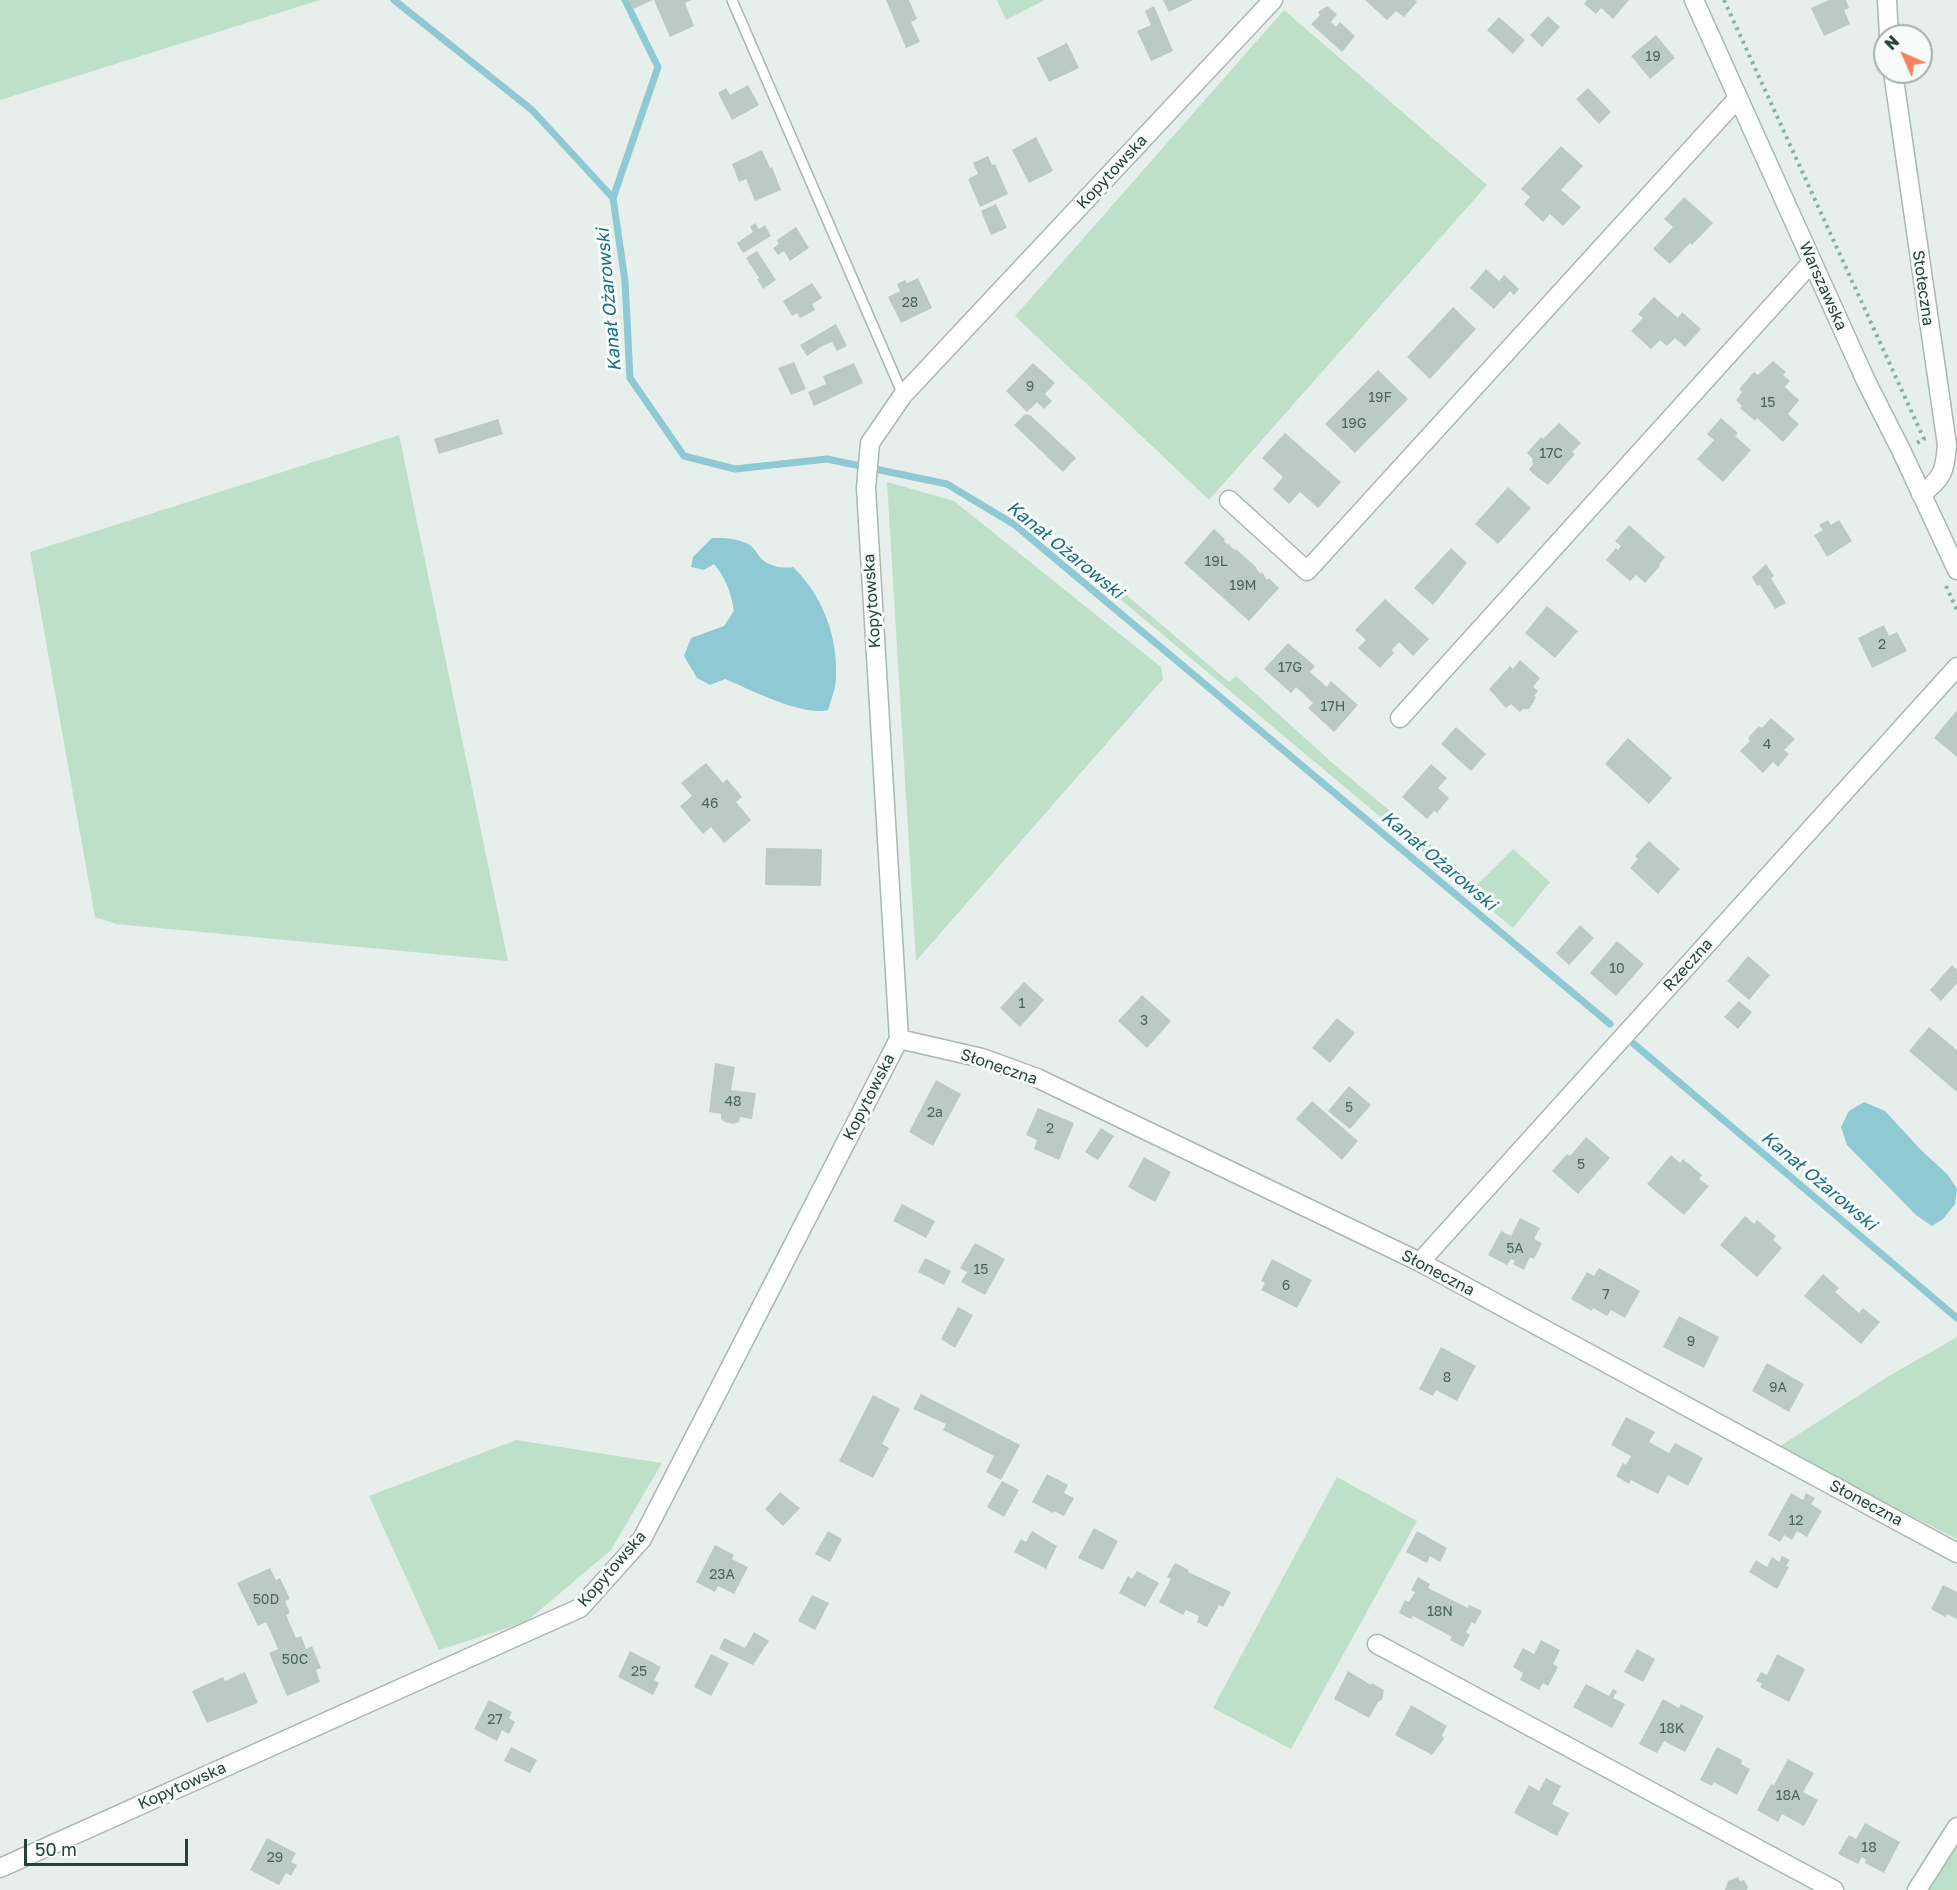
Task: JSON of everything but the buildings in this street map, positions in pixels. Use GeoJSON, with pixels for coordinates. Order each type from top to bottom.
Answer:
{"type":"FeatureCollection","features":[{"type":"Feature","properties":{"kind":"street","name":"Kopytowska"},"geometry":{"type":"LineString","coordinates":[[0,1869],[580,1608],[642,1539],[899,1039],[866,488],[870,443],[903,395],[1273,0]]}},
{"type":"Feature","properties":{"kind":"street","name":"Warszawska"},"geometry":{"type":"LineString","coordinates":[[1694,0],[1866,381],[1957,570]]}},
{"type":"Feature","properties":{"kind":"street"},"geometry":{"type":"LineString","coordinates":[[1887,0],[1888,24]]}},
{"type":"Feature","properties":{"kind":"street","name":"Stołeczna"},"geometry":{"type":"LineString","coordinates":[[1895,84],[1947,445],[1945,467],[1936,484],[1921,494]]}},
{"type":"Feature","properties":{"kind":"street"},"geometry":{"type":"LineString","coordinates":[[1229,500],[1307,571],[1738,98]]}},
{"type":"Feature","properties":{"kind":"street"},"geometry":{"type":"LineString","coordinates":[[1400,718],[1812,262]]}},
{"type":"Feature","properties":{"kind":"street","name":"Rzeczna"},"geometry":{"type":"LineString","coordinates":[[1420,1262],[1957,667]]}},
{"type":"Feature","properties":{"kind":"street","name":"Słoneczna"},"geometry":{"type":"LineString","coordinates":[[899,1039],[982,1058],[1036,1078],[1420,1262],[1957,1553]]}},
{"type":"Feature","properties":{"kind":"street"},"geometry":{"type":"LineString","coordinates":[[1377,1644],[1834,1890]]}},
{"type":"Feature","properties":{"kind":"street"},"geometry":{"type":"LineString","coordinates":[[1917,1890],[1957,1827]]}},
{"type":"Feature","properties":{"kind":"lane"},"geometry":{"type":"LineString","coordinates":[[732,0],[903,395]]}},
{"type":"Feature","properties":{"kind":"green space"},"geometry":{"type":"Polygon","coordinates":[[[0,0],[320,0],[0,100],[0,0]]]}},
{"type":"Feature","properties":{"kind":"green space"},"geometry":{"type":"Polygon","coordinates":[[[997,0],[1045,0],[1006,20],[997,0]]]}},
{"type":"Feature","properties":{"kind":"green space"},"geometry":{"type":"Polygon","coordinates":[[[1284,10],[1487,185],[1209,500],[1015,316],[1284,10]]]}},
{"type":"Feature","properties":{"kind":"green space"},"geometry":{"type":"Polygon","coordinates":[[[399,435],[508,961],[116,924],[95,917],[30,552],[399,435]]]}},
{"type":"Feature","properties":{"kind":"green space"},"geometry":{"type":"Polygon","coordinates":[[[887,482],[954,501],[1161,667],[1163,679],[916,961],[887,482]]]}},
{"type":"Feature","properties":{"kind":"green space"},"geometry":{"type":"Polygon","coordinates":[[[1124,593],[1229,682],[1236,676],[1337,767],[1478,884],[1513,849],[1550,882],[1513,928],[1119,598],[1124,593]]]}},
{"type":"Feature","properties":{"kind":"green space"},"geometry":{"type":"Polygon","coordinates":[[[1957,1337],[1957,1539],[1777,1448],[1889,1376],[1957,1337]]]}},
{"type":"Feature","properties":{"kind":"green space"},"geometry":{"type":"Polygon","coordinates":[[[516,1440],[662,1463],[611,1550],[526,1622],[439,1650],[369,1496],[516,1440]]]}},
{"type":"Feature","properties":{"kind":"green space"},"geometry":{"type":"Polygon","coordinates":[[[1337,1477],[1417,1521],[1291,1749],[1213,1708],[1337,1477]]]}},
{"type":"Feature","properties":{"kind":"green space"},"geometry":{"type":"Polygon","coordinates":[[[1957,1845],[1957,1890],[1929,1890],[1957,1845]]]}},
{"type":"Feature","properties":{"kind":"water"},"geometry":{"type":"Polygon","coordinates":[[[712,538],[741,541],[750,545],[762,559],[770,564],[784,568],[793,567],[813,591],[826,618],[834,647],[836,682],[828,710],[817,711],[790,706],[725,679],[710,685],[697,678],[684,656],[691,638],[724,626],[734,611],[727,586],[714,564],[704,570],[691,567],[693,557],[712,538]]]}},
{"type":"Feature","properties":{"kind":"water"},"geometry":{"type":"Polygon","coordinates":[[[1864,1102],[1885,1111],[1948,1175],[1957,1189],[1955,1204],[1943,1219],[1932,1226],[1916,1215],[1847,1145],[1841,1127],[1849,1111],[1864,1102]]]}},
{"type":"Feature","properties":{"kind":"waterway","name":"Kanał Ożarowski"},"geometry":{"type":"LineString","coordinates":[[394,0],[532,110],[613,198],[625,281],[630,378],[684,456],[735,469],[827,459],[947,484],[1015,525],[1610,1024]]}},
{"type":"Feature","properties":{"kind":"waterway"},"geometry":{"type":"LineString","coordinates":[[613,198],[658,67],[625,0]]}},
{"type":"Feature","properties":{"kind":"waterway","name":"Kanał Ożarowski"},"geometry":{"type":"LineString","coordinates":[[1634,1044],[1957,1318]]}}]}
